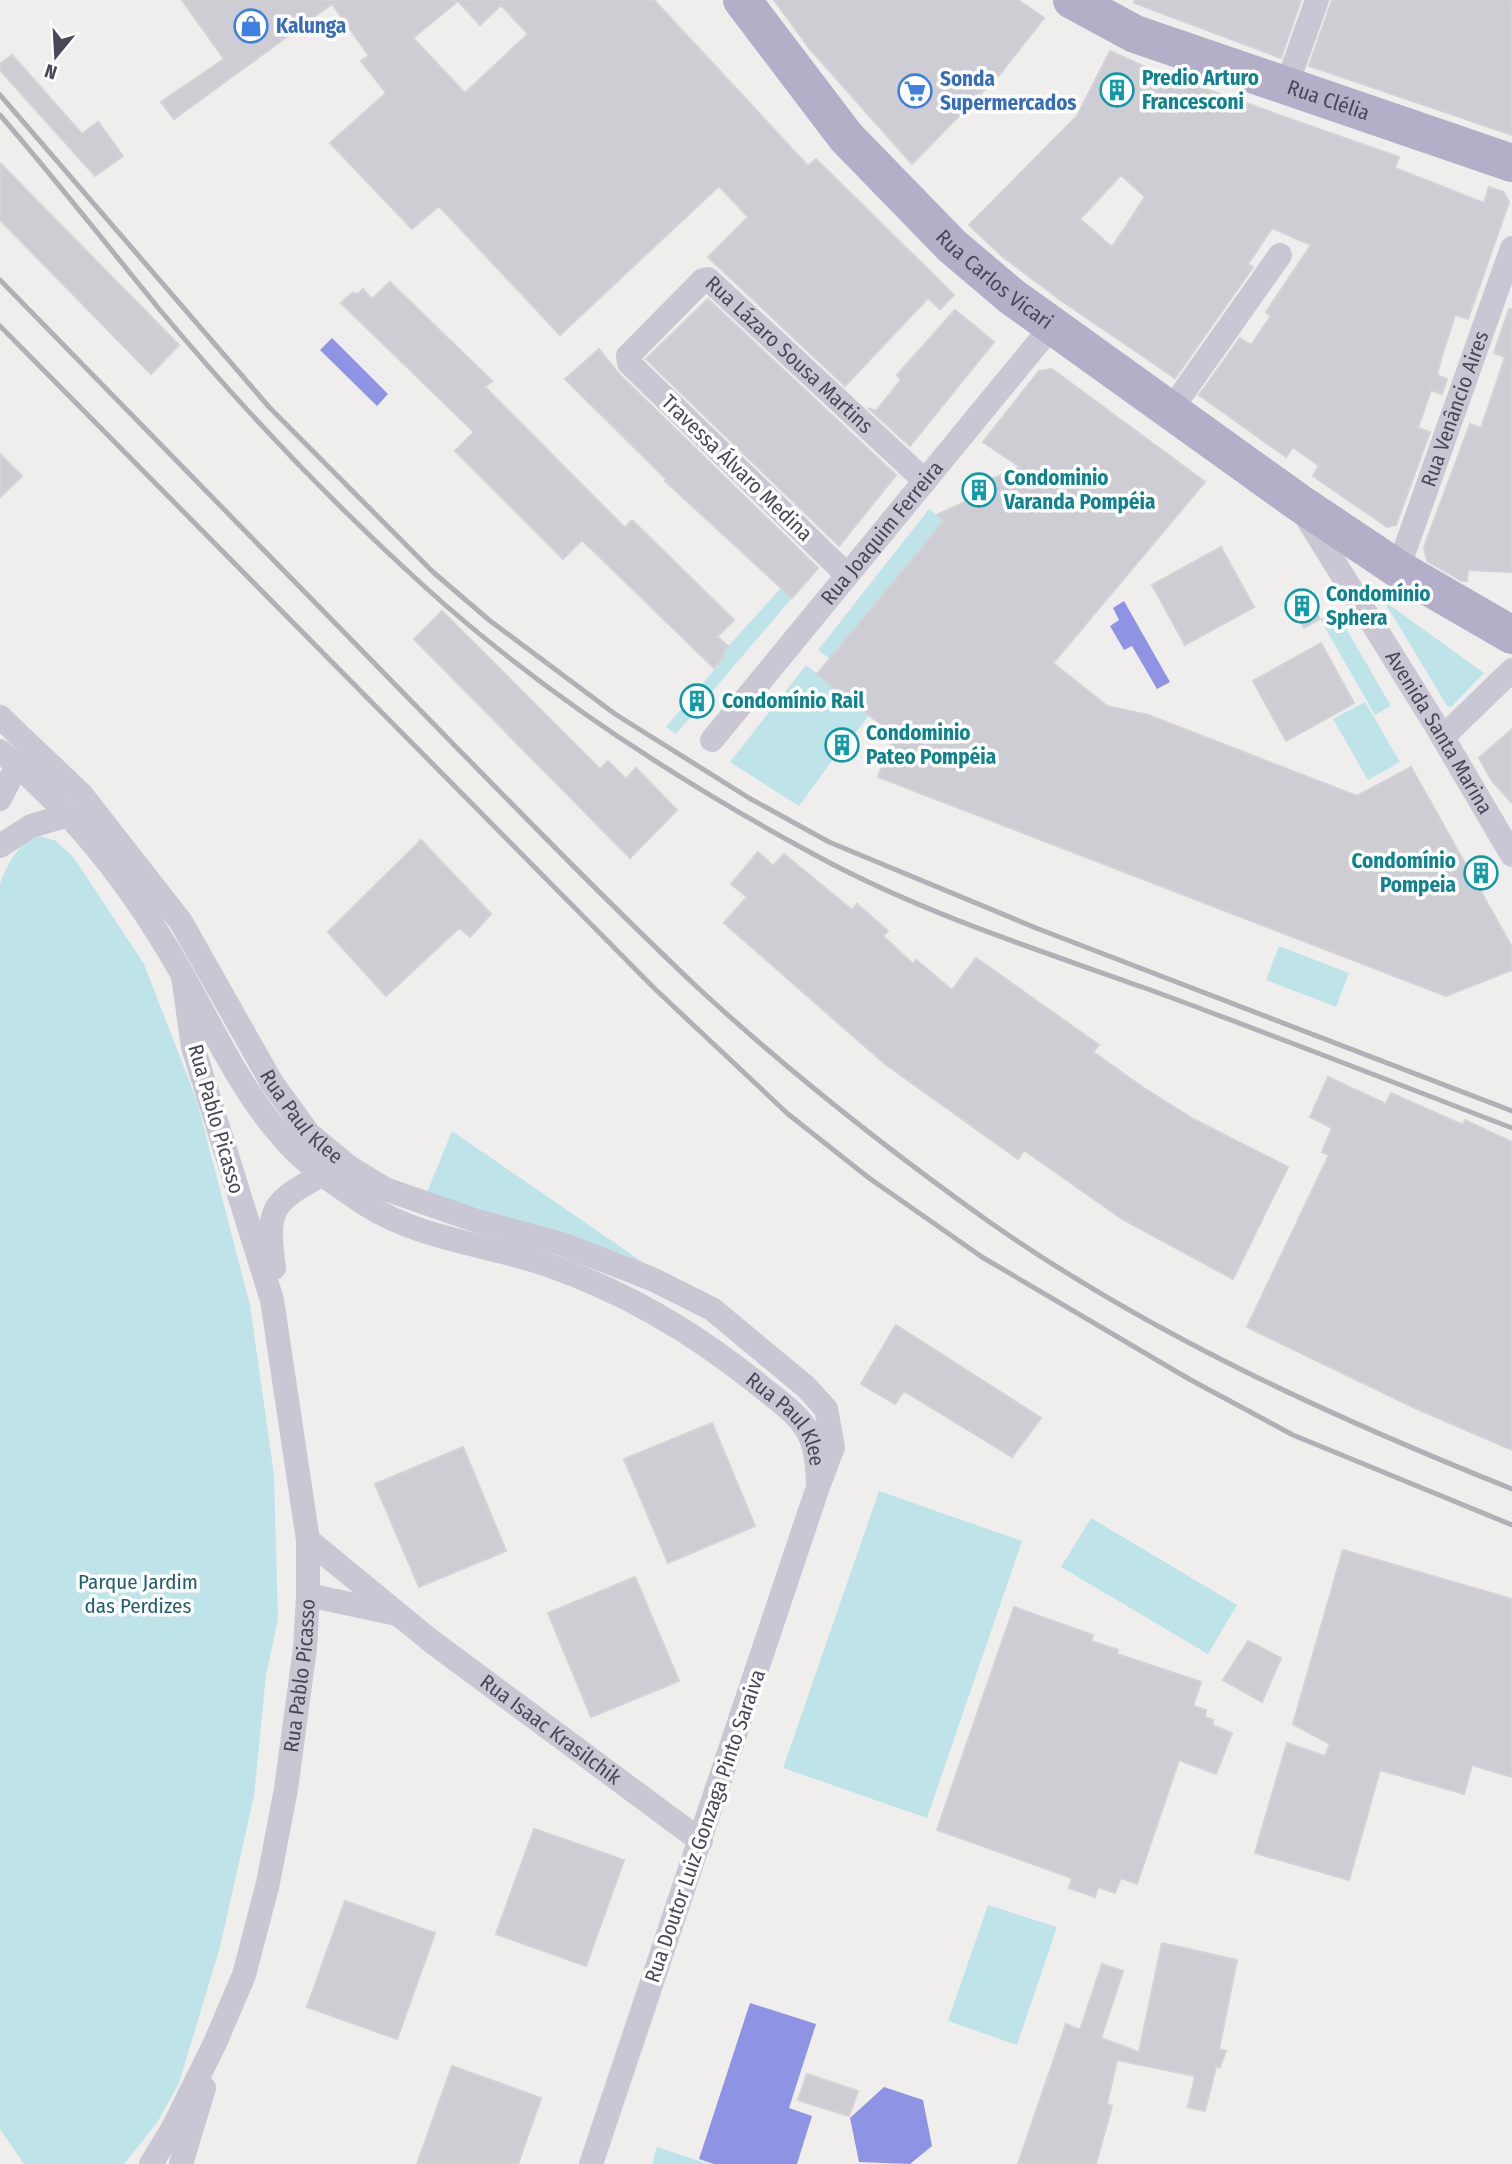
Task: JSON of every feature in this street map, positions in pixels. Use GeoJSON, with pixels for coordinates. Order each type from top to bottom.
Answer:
{"type":"FeatureCollection","features":[{"type":"Feature","properties":{"kind":"main road","name":"Rua Carlos Vicari"},"geometry":{"type":"LineString","coordinates":[[742,0],[846,137],[952,246],[1052,326],[1298,502],[1398,569],[1512,635]]}},
{"type":"Feature","properties":{"kind":"main road","name":"Rua Clélia"},"geometry":{"type":"LineString","coordinates":[[1072,0],[1115,12],[1286,87],[1512,163]]}},
{"type":"Feature","properties":{"kind":"street"},"geometry":{"type":"LineString","coordinates":[[1286,87],[1317,0]]}},
{"type":"Feature","properties":{"kind":"street","name":"Rua Venâncio Aires"},"geometry":{"type":"LineString","coordinates":[[1398,569],[1512,248]]}},
{"type":"Feature","properties":{"kind":"street"},"geometry":{"type":"LineString","coordinates":[[1170,411],[1280,255]]}},
{"type":"Feature","properties":{"kind":"street","name":"Rua Lázaro Sousa Martins"},"geometry":{"type":"LineString","coordinates":[[627,360],[704,280],[708,279],[925,481]]}},
{"type":"Feature","properties":{"kind":"street","name":"Rua Joaquim Ferreira"},"geometry":{"type":"LineString","coordinates":[[712,740],[1052,326]]}},
{"type":"Feature","properties":{"kind":"street","name":"Travessa Álvaro Medina"},"geometry":{"type":"LineString","coordinates":[[627,360],[847,575]]}},
{"type":"Feature","properties":{"kind":"street","name":"Avenida Santa Marina"},"geometry":{"type":"LineString","coordinates":[[1298,502],[1443,737],[1512,855]]}},
{"type":"Feature","properties":{"kind":"street"},"geometry":{"type":"LineString","coordinates":[[1443,737],[1512,670]]}},
{"type":"Feature","properties":{"kind":"street","name":"Rua Paul Klee"},"geometry":{"type":"LineString","coordinates":[[0,717],[27,759],[127,887],[183,976],[250,1092],[285,1141],[367,1206],[412,1226],[465,1244],[543,1264],[648,1307],[719,1352],[802,1422],[812,1439],[818,1487]]}},
{"type":"Feature","properties":{"kind":"street","name":"Rua Paul Klee"},"geometry":{"type":"LineString","coordinates":[[0,751],[27,759],[81,794],[181,922],[272,1083],[309,1134],[349,1167],[385,1189],[477,1221],[581,1251],[652,1279],[712,1309],[806,1387],[826,1409],[833,1447],[818,1487]]}},
{"type":"Feature","properties":{"kind":"street"},"geometry":{"type":"LineString","coordinates":[[0,799],[27,759]]}},
{"type":"Feature","properties":{"kind":"street"},"geometry":{"type":"LineString","coordinates":[[0,846],[17,833],[43,821],[69,815]]}},
{"type":"Feature","properties":{"kind":"street","name":"Rua Pablo Picasso"},"geometry":{"type":"LineString","coordinates":[[151,2164],[173,2128],[215,2043],[244,1975],[268,1883],[299,1694],[308,1595],[308,1540],[271,1300],[193,1047],[183,976]]}},
{"type":"Feature","properties":{"kind":"street","name":"Rua Pablo Picasso"},"geometry":{"type":"LineString","coordinates":[[271,1300],[275,1280],[269,1238],[273,1214],[286,1196],[324,1174]]}},
{"type":"Feature","properties":{"kind":"street","name":"Rua Doutor Luiz Gonzaga Pinto Saraiva"},"geometry":{"type":"LineString","coordinates":[[591,2164],[818,1487]]}},
{"type":"Feature","properties":{"kind":"street","name":"Rua Isaac Krasilchik"},"geometry":{"type":"LineString","coordinates":[[308,1540],[401,1615],[701,1841]]}},
{"type":"Feature","properties":{"kind":"street","name":"Rua Isaac Krasilchik"},"geometry":{"type":"LineString","coordinates":[[308,1595],[401,1615]]}},
{"type":"Feature","properties":{"kind":"street","name":"Rua Pablo Picasso"},"geometry":{"type":"LineString","coordinates":[[181,2164],[196,2121],[215,2043]]}},
{"type":"Feature","properties":{"kind":"green space"},"geometry":{"type":"Polygon","coordinates":[[[929,509],[944,521],[830,659],[818,650],[929,509]]]}},
{"type":"Feature","properties":{"kind":"green space"},"geometry":{"type":"Polygon","coordinates":[[[781,588],[792,598],[676,734],[666,727],[724,658],[723,652],[781,588]]]}},
{"type":"Feature","properties":{"kind":"green space"},"geometry":{"type":"Polygon","coordinates":[[[1384,601],[1484,673],[1451,707],[1447,706],[1384,601]]]}},
{"type":"Feature","properties":{"kind":"green space"},"geometry":{"type":"Polygon","coordinates":[[[1336,611],[1391,706],[1375,715],[1320,619],[1336,611]]]}},
{"type":"Feature","properties":{"kind":"green space"},"geometry":{"type":"Polygon","coordinates":[[[806,665],[869,715],[851,739],[844,734],[832,749],[837,754],[799,806],[730,762],[806,665]]]}},
{"type":"Feature","properties":{"kind":"green space"},"geometry":{"type":"Polygon","coordinates":[[[1365,702],[1400,762],[1368,780],[1333,719],[1365,702]]]}},
{"type":"Feature","properties":{"kind":"green space","name":"Parque Jardim das Perdizes"},"geometry":{"type":"Polygon","coordinates":[[[40,836],[56,841],[74,858],[144,964],[197,1101],[250,1305],[274,1475],[278,1619],[266,1675],[254,1796],[220,1947],[179,2083],[157,2123],[124,2164],[24,2164],[0,2129],[0,884],[20,848],[40,836]]]}},
{"type":"Feature","properties":{"kind":"green space"},"geometry":{"type":"Polygon","coordinates":[[[1279,946],[1349,973],[1336,1007],[1266,980],[1279,946]]]}},
{"type":"Feature","properties":{"kind":"green space"},"geometry":{"type":"Polygon","coordinates":[[[452,1131],[657,1272],[427,1192],[452,1131]]]}},
{"type":"Feature","properties":{"kind":"green space"},"geometry":{"type":"Polygon","coordinates":[[[879,1491],[1022,1541],[927,1818],[783,1768],[879,1491]]]}},
{"type":"Feature","properties":{"kind":"green space"},"geometry":{"type":"Polygon","coordinates":[[[1091,1518],[1237,1605],[1208,1654],[1061,1567],[1091,1518]]]}},
{"type":"Feature","properties":{"kind":"green space"},"geometry":{"type":"Polygon","coordinates":[[[988,1905],[1057,1927],[1017,2045],[948,2021],[988,1905]]]}},
{"type":"Feature","properties":{"kind":"green space"},"geometry":{"type":"Polygon","coordinates":[[[657,2147],[708,2164],[652,2164],[657,2147]]]}},
{"type":"Feature","properties":{"kind":"water"},"geometry":{"type":"Polygon","coordinates":[[[332,338],[388,394],[377,406],[320,350],[332,338]]]}},
{"type":"Feature","properties":{"kind":"water"},"geometry":{"type":"Polygon","coordinates":[[[1124,601],[1170,682],[1157,689],[1132,646],[1124,650],[1110,626],[1119,620],[1113,608],[1124,601]]]}},
{"type":"Feature","properties":{"kind":"water"},"geometry":{"type":"Polygon","coordinates":[[[750,2003],[816,2024],[789,2108],[812,2116],[797,2164],[714,2164],[699,2159],[750,2003]]]}},
{"type":"Feature","properties":{"kind":"water"},"geometry":{"type":"Polygon","coordinates":[[[884,2087],[923,2100],[932,2146],[910,2164],[859,2162],[850,2118],[884,2087]]]}},
{"type":"Feature","properties":{"kind":"building"},"geometry":{"type":"Polygon","coordinates":[[[182,0],[654,0],[808,166],[816,159],[954,295],[940,309],[928,298],[845,386],[708,257],[748,217],[719,186],[560,335],[439,206],[412,229],[330,143],[386,93],[361,61],[369,56],[332,4],[174,119],[161,102],[224,59],[182,0]],[[458,1],[413,38],[465,93],[528,34],[501,5],[480,25],[458,1]]]}},
{"type":"Feature","properties":{"kind":"building","name":"Sonda Supermercados"},"geometry":{"type":"Polygon","coordinates":[[[774,0],[1018,0],[1044,18],[1000,74],[912,164],[810,49],[774,0]]]}},
{"type":"Feature","properties":{"kind":"building"},"geometry":{"type":"Polygon","coordinates":[[[1135,0],[1301,0],[1281,58],[1134,3],[1135,0]]]}},
{"type":"Feature","properties":{"kind":"building"},"geometry":{"type":"Polygon","coordinates":[[[1332,0],[1512,0],[1512,135],[1309,66],[1332,0]]]}},
{"type":"Feature","properties":{"kind":"building"},"geometry":{"type":"Polygon","coordinates":[[[1110,51],[1154,71],[1399,157],[1395,168],[1484,203],[1489,187],[1504,192],[1509,202],[1468,319],[1455,315],[1442,356],[1437,375],[1447,379],[1442,394],[1431,390],[1418,428],[1430,432],[1396,525],[1387,527],[1313,476],[1319,466],[1293,447],[1286,457],[1199,395],[1240,338],[1251,345],[1271,316],[1266,312],[1311,245],[1272,228],[1248,264],[1253,267],[1175,378],[1059,299],[1003,257],[969,225],[1077,116],[1110,51]],[[1121,175],[1080,219],[1112,247],[1145,197],[1121,175]]]}},
{"type":"Feature","properties":{"kind":"building"},"geometry":{"type":"Polygon","coordinates":[[[12,55],[82,134],[98,122],[123,156],[95,176],[0,70],[0,64],[12,55]]]}},
{"type":"Feature","properties":{"kind":"building"},"geometry":{"type":"Polygon","coordinates":[[[0,163],[179,345],[151,374],[0,220],[0,163]]]}},
{"type":"Feature","properties":{"kind":"building"},"geometry":{"type":"Polygon","coordinates":[[[390,282],[492,381],[485,387],[625,528],[632,520],[734,620],[717,637],[728,646],[723,652],[724,657],[714,668],[582,540],[563,559],[455,451],[474,432],[341,303],[352,293],[358,294],[363,289],[372,299],[390,282]]]}},
{"type":"Feature","properties":{"kind":"building"},"geometry":{"type":"Polygon","coordinates":[[[708,299],[896,475],[839,546],[646,359],[708,299]]]}},
{"type":"Feature","properties":{"kind":"building"},"geometry":{"type":"Polygon","coordinates":[[[1509,309],[1512,309],[1512,572],[1468,570],[1467,581],[1462,581],[1427,561],[1424,547],[1470,424],[1481,428],[1505,357],[1494,353],[1509,309]]]}},
{"type":"Feature","properties":{"kind":"building"},"geometry":{"type":"Polygon","coordinates":[[[955,310],[994,342],[910,446],[868,408],[876,411],[901,380],[897,375],[955,310]]]}},
{"type":"Feature","properties":{"kind":"building"},"geometry":{"type":"Polygon","coordinates":[[[599,349],[619,374],[818,568],[792,598],[665,481],[667,480],[565,379],[599,349]]]}},
{"type":"Feature","properties":{"kind":"building"},"geometry":{"type":"Polygon","coordinates":[[[1052,369],[1205,482],[1053,663],[1107,706],[1148,715],[1357,796],[1411,767],[1467,867],[1479,861],[1491,881],[1479,888],[1512,947],[1512,970],[1446,996],[878,777],[894,735],[817,674],[944,521],[937,515],[971,499],[967,489],[1020,467],[983,442],[1039,371],[1052,369]]]}},
{"type":"Feature","properties":{"kind":"building"},"geometry":{"type":"Polygon","coordinates":[[[0,454],[22,476],[0,497],[0,454]]]}},
{"type":"Feature","properties":{"kind":"building"},"geometry":{"type":"Polygon","coordinates":[[[1221,547],[1254,607],[1185,645],[1152,585],[1221,547]]]}},
{"type":"Feature","properties":{"kind":"building"},"geometry":{"type":"Polygon","coordinates":[[[1308,598],[1320,619],[1304,628],[1292,606],[1308,598]]]}},
{"type":"Feature","properties":{"kind":"building"},"geometry":{"type":"Polygon","coordinates":[[[442,611],[600,769],[608,761],[626,779],[636,768],[677,810],[630,858],[414,639],[442,611]]]}},
{"type":"Feature","properties":{"kind":"building"},"geometry":{"type":"Polygon","coordinates":[[[1321,643],[1354,703],[1286,741],[1253,681],[1321,643]]]}},
{"type":"Feature","properties":{"kind":"building"},"geometry":{"type":"Polygon","coordinates":[[[1512,729],[1512,803],[1492,781],[1479,758],[1512,729]]]}},
{"type":"Feature","properties":{"kind":"building"},"geometry":{"type":"Polygon","coordinates":[[[421,840],[491,914],[470,937],[459,928],[386,996],[328,932],[421,840]]]}},
{"type":"Feature","properties":{"kind":"building"},"geometry":{"type":"Polygon","coordinates":[[[758,852],[773,866],[784,854],[852,910],[857,904],[888,931],[883,936],[913,964],[916,960],[952,990],[976,958],[1099,1045],[1093,1052],[1141,1086],[1193,1119],[1288,1167],[1233,1279],[1122,1219],[1024,1150],[1018,1159],[885,1064],[724,923],[747,897],[731,884],[758,852]]]}},
{"type":"Feature","properties":{"kind":"building"},"geometry":{"type":"Polygon","coordinates":[[[1328,1077],[1386,1104],[1391,1093],[1463,1125],[1465,1120],[1512,1142],[1512,1450],[1415,1408],[1247,1327],[1329,1155],[1322,1152],[1332,1128],[1310,1117],[1328,1077]]]}},
{"type":"Feature","properties":{"kind":"building"},"geometry":{"type":"Polygon","coordinates":[[[896,1325],[1041,1418],[1012,1457],[904,1391],[895,1404],[861,1384],[896,1325]]]}},
{"type":"Feature","properties":{"kind":"building"},"geometry":{"type":"Polygon","coordinates":[[[712,1423],[755,1526],[668,1563],[624,1459],[712,1423]]]}},
{"type":"Feature","properties":{"kind":"building"},"geometry":{"type":"Polygon","coordinates":[[[463,1447],[506,1551],[419,1587],[375,1484],[463,1447]]]}},
{"type":"Feature","properties":{"kind":"building"},"geometry":{"type":"Polygon","coordinates":[[[1343,1550],[1512,1599],[1512,1777],[1472,1765],[1464,1794],[1380,1770],[1349,1880],[1255,1853],[1287,1743],[1325,1756],[1330,1744],[1293,1724],[1343,1550]]]}},
{"type":"Feature","properties":{"kind":"building"},"geometry":{"type":"Polygon","coordinates":[[[635,1577],[679,1681],[591,1717],[548,1613],[635,1577]]]}},
{"type":"Feature","properties":{"kind":"building"},"geometry":{"type":"Polygon","coordinates":[[[1014,1607],[1093,1635],[1091,1641],[1118,1650],[1117,1654],[1201,1682],[1193,1706],[1206,1710],[1205,1717],[1214,1720],[1212,1725],[1232,1733],[1216,1774],[1179,1760],[1137,1884],[1121,1878],[1115,1893],[1098,1887],[1095,1897],[1069,1888],[1072,1878],[937,1830],[1014,1607]]]}},
{"type":"Feature","properties":{"kind":"building"},"geometry":{"type":"Polygon","coordinates":[[[1248,1641],[1281,1658],[1262,1702],[1223,1680],[1248,1641]]]}},
{"type":"Feature","properties":{"kind":"building"},"geometry":{"type":"Polygon","coordinates":[[[534,1829],[624,1860],[586,1966],[496,1934],[534,1829]]]}},
{"type":"Feature","properties":{"kind":"building"},"geometry":{"type":"Polygon","coordinates":[[[345,1901],[435,1933],[397,2039],[307,2007],[345,1901]]]}},
{"type":"Feature","properties":{"kind":"building"},"geometry":{"type":"Polygon","coordinates":[[[1162,1943],[1237,1960],[1219,2049],[1226,2051],[1220,2067],[1216,2067],[1205,2111],[1188,2107],[1195,2076],[1117,2060],[1107,2104],[1112,2106],[1096,2164],[1018,2164],[1066,2024],[1080,2030],[1102,1964],[1123,1971],[1101,2038],[1139,2052],[1162,1943]]]}},
{"type":"Feature","properties":{"kind":"building"},"geometry":{"type":"Polygon","coordinates":[[[452,2066],[541,2098],[518,2164],[417,2164],[452,2066]]]}},
{"type":"Feature","properties":{"kind":"building"},"geometry":{"type":"Polygon","coordinates":[[[807,2074],[858,2091],[849,2116],[798,2100],[807,2074]]]}},
{"type":"Feature","properties":{"kind":"railway"},"geometry":{"type":"LineString","coordinates":[[0,95],[269,407],[433,572],[489,620],[615,714],[749,798],[829,842],[1036,928],[1512,1111]]}},
{"type":"Feature","properties":{"kind":"railway"},"geometry":{"type":"LineString","coordinates":[[0,115],[160,310],[321,488],[390,555],[470,626],[564,699],[613,733],[765,827],[896,895],[1512,1128]]}},
{"type":"Feature","properties":{"kind":"railway"},"geometry":{"type":"LineString","coordinates":[[0,280],[626,919],[731,1018],[839,1108],[988,1221],[1112,1300],[1242,1370],[1309,1402],[1512,1489]]}},
{"type":"Feature","properties":{"kind":"railway"},"geometry":{"type":"LineString","coordinates":[[0,326],[655,989],[788,1114],[869,1178],[982,1257],[1189,1379],[1293,1435],[1512,1525]]}},
{"type":"Feature","properties":{"kind":"place","name":"Kalunga"},"geometry":{"type":"Point","coordinates":[251,26]}},
{"type":"Feature","properties":{"kind":"place","name":"Predio Arturo Francesconi"},"geometry":{"type":"Point","coordinates":[1117,90]}},
{"type":"Feature","properties":{"kind":"place","name":"Sonda Supermercados"},"geometry":{"type":"Point","coordinates":[915,91]}},
{"type":"Feature","properties":{"kind":"place","name":"Condominio Varanda Pompéia"},"geometry":{"type":"Point","coordinates":[979,490]}},
{"type":"Feature","properties":{"kind":"place","name":"Condomínio Sphera"},"geometry":{"type":"Point","coordinates":[1302,606]}},
{"type":"Feature","properties":{"kind":"place","name":"Condomínio Rail"},"geometry":{"type":"Point","coordinates":[697,701]}},
{"type":"Feature","properties":{"kind":"place","name":"Condominio Pateo Pompéia"},"geometry":{"type":"Point","coordinates":[842,745]}},
{"type":"Feature","properties":{"kind":"place","name":"Condomínio Pompeia"},"geometry":{"type":"Point","coordinates":[1481,873]}}]}
